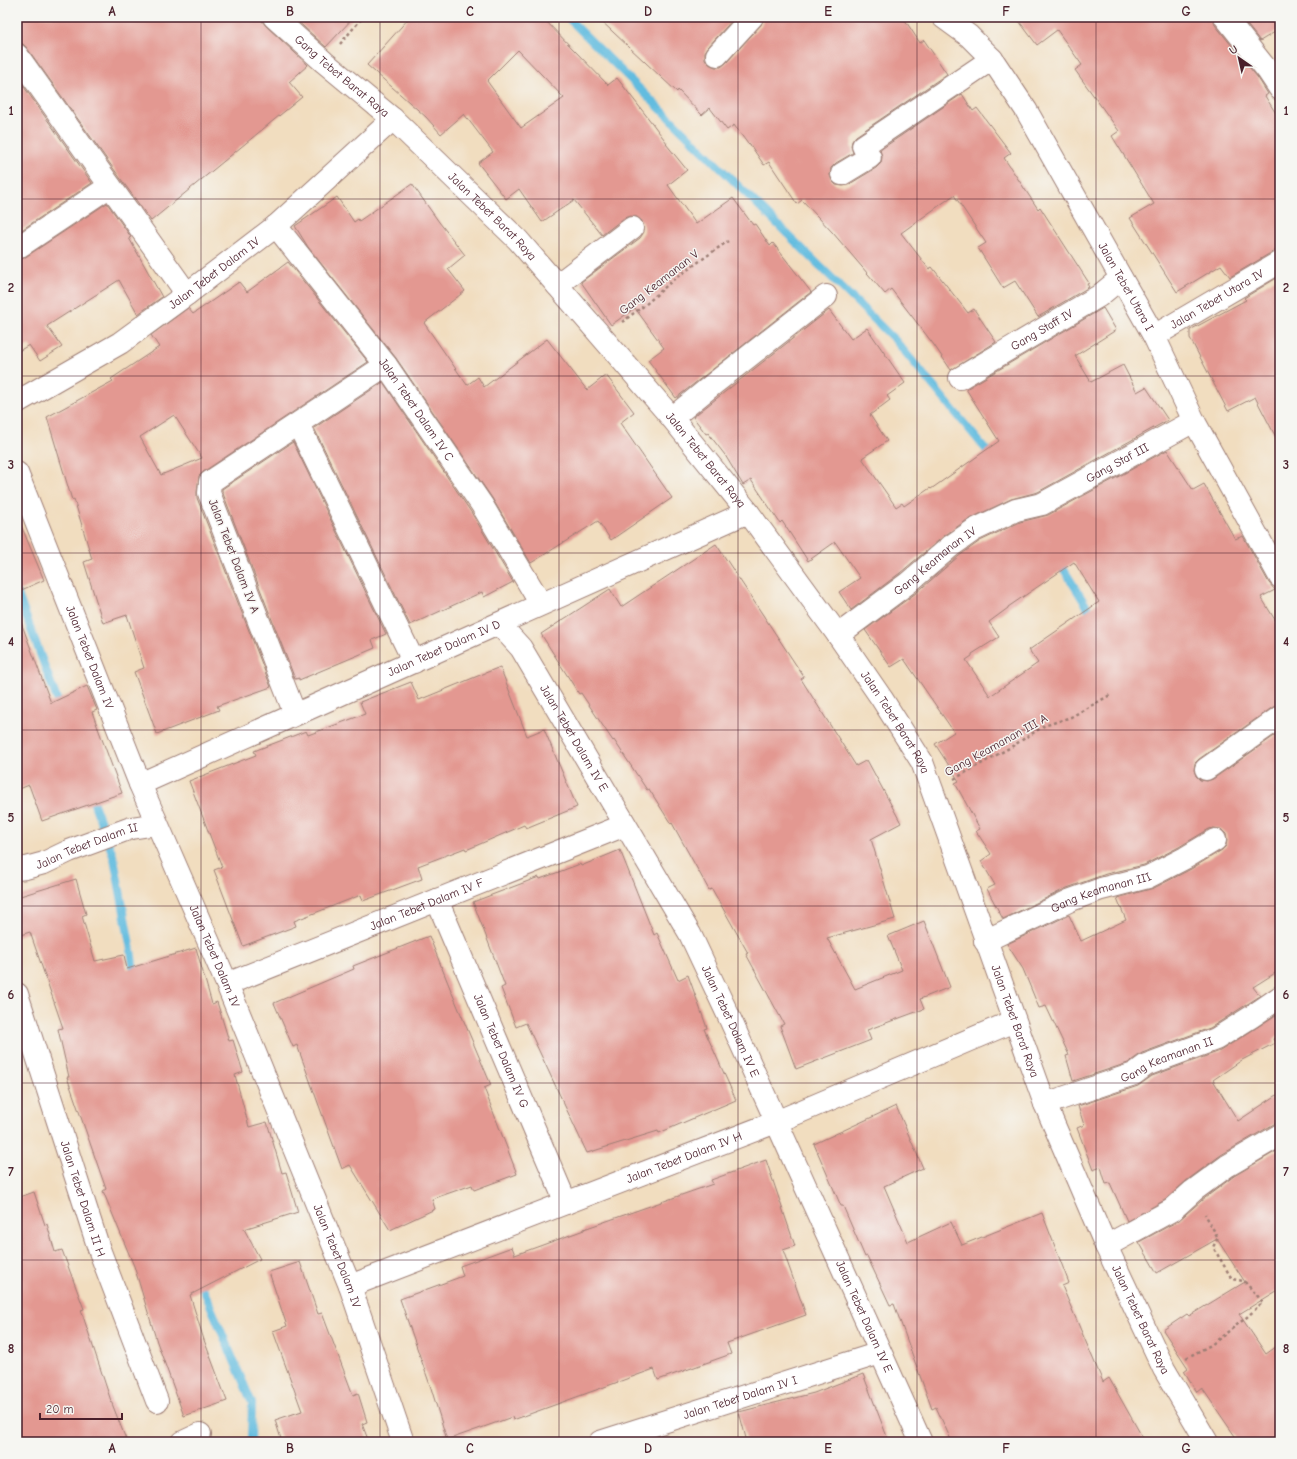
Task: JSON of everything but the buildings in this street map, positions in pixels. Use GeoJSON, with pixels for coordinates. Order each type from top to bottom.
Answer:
{"type":"FeatureCollection","features":[{"type":"Feature","properties":{"kind":"street","name":"Gang Tebet Barat Raya"},"geometry":{"type":"LineString","coordinates":[[274,17],[324,62],[393,119]]}},
{"type":"Feature","properties":{"kind":"street"},"geometry":{"type":"LineString","coordinates":[[717,55],[752,17]]}},
{"type":"Feature","properties":{"kind":"street","name":"Jalan Tebet Utara I"},"geometry":{"type":"LineString","coordinates":[[943,17],[969,36],[992,59],[1026,110],[1154,336],[1194,421],[1280,577]]}},
{"type":"Feature","properties":{"kind":"street"},"geometry":{"type":"LineString","coordinates":[[1225,17],[1274,67],[1280,89]]}},
{"type":"Feature","properties":{"kind":"street"},"geometry":{"type":"LineString","coordinates":[[17,54],[187,294]]}},
{"type":"Feature","properties":{"kind":"street"},"geometry":{"type":"LineString","coordinates":[[842,174],[870,157],[863,146],[992,59]]}},
{"type":"Feature","properties":{"kind":"street","name":"Jalan Tebet Dalam IV"},"geometry":{"type":"LineString","coordinates":[[17,402],[120,343],[187,294],[276,226],[393,119]]}},
{"type":"Feature","properties":{"kind":"street","name":"Jalan Tebet Barat Raya"},"geometry":{"type":"LineString","coordinates":[[393,119],[518,240],[672,418],[748,512],[838,635],[922,762],[1045,1104],[1106,1246],[1164,1369],[1207,1442]]}},
{"type":"Feature","properties":{"kind":"street"},"geometry":{"type":"LineString","coordinates":[[17,248],[110,186]]}},
{"type":"Feature","properties":{"kind":"street","name":"Jalan Tebet Dalam IV C"},"geometry":{"type":"LineString","coordinates":[[276,226],[386,365],[482,505],[541,604]]}},
{"type":"Feature","properties":{"kind":"street"},"geometry":{"type":"LineString","coordinates":[[557,285],[632,228]]}},
{"type":"Feature","properties":{"kind":"street","name":"Jalan Tebet Utara IV"},"geometry":{"type":"LineString","coordinates":[[1154,336],[1280,262]]}},
{"type":"Feature","properties":{"kind":"street","name":"Gang Staff IV"},"geometry":{"type":"LineString","coordinates":[[960,378],[1099,296],[1122,278]]}},
{"type":"Feature","properties":{"kind":"street"},"geometry":{"type":"LineString","coordinates":[[672,418],[826,296]]}},
{"type":"Feature","properties":{"kind":"street","name":"Jalan Tebet Dalam IV A"},"geometry":{"type":"LineString","coordinates":[[295,714],[209,493],[210,482],[386,365]]}},
{"type":"Feature","properties":{"kind":"street","name":"Gang Staf III"},"geometry":{"type":"LineString","coordinates":[[1042,504],[1194,421]]}},
{"type":"Feature","properties":{"kind":"street"},"geometry":{"type":"LineString","coordinates":[[298,424],[414,662]]}},
{"type":"Feature","properties":{"kind":"street","name":"Jalan Tebet Dalam IV"},"geometry":{"type":"LineString","coordinates":[[17,473],[156,824],[227,984],[350,1286],[403,1442]]}},
{"type":"Feature","properties":{"kind":"street","name":"Gang Keamanan IV"},"geometry":{"type":"LineString","coordinates":[[838,635],[908,583],[951,546],[974,530],[1016,510],[1042,504]]}},
{"type":"Feature","properties":{"kind":"street","name":"Jalan Tebet Dalam IV D"},"geometry":{"type":"LineString","coordinates":[[140,784],[748,512]]}},
{"type":"Feature","properties":{"kind":"street","name":"Jalan Tebet Dalam IV E"},"geometry":{"type":"LineString","coordinates":[[499,624],[521,648],[690,934],[921,1442]]}},
{"type":"Feature","properties":{"kind":"street"},"geometry":{"type":"LineString","coordinates":[[1206,770],[1280,718]]}},
{"type":"Feature","properties":{"kind":"street","name":"Jalan Tebet Dalam II"},"geometry":{"type":"LineString","coordinates":[[17,869],[44,863],[69,851],[131,828],[156,824]]}},
{"type":"Feature","properties":{"kind":"street","name":"Jalan Tebet Dalam IV F"},"geometry":{"type":"LineString","coordinates":[[227,984],[625,825]]}},
{"type":"Feature","properties":{"kind":"street","name":"Gang Keamanan III"},"geometry":{"type":"LineString","coordinates":[[986,941],[1071,900],[1101,889],[1148,877],[1185,858],[1215,840]]}},
{"type":"Feature","properties":{"kind":"street","name":"Jalan Tebet Dalam IV G"},"geometry":{"type":"LineString","coordinates":[[437,900],[566,1203]]}},
{"type":"Feature","properties":{"kind":"street","name":"Jalan Tebet Dalam II H"},"geometry":{"type":"LineString","coordinates":[[17,994],[99,1250],[157,1401]]}},
{"type":"Feature","properties":{"kind":"street","name":"Gang Keamanan II"},"geometry":{"type":"LineString","coordinates":[[1045,1104],[1134,1074],[1146,1066],[1216,1039],[1280,997]]}},
{"type":"Feature","properties":{"kind":"street","name":"Jalan Tebet Dalam IV H"},"geometry":{"type":"LineString","coordinates":[[350,1286],[776,1122],[1014,1021]]}},
{"type":"Feature","properties":{"kind":"street"},"geometry":{"type":"LineString","coordinates":[[1106,1246],[1172,1210],[1193,1191],[1227,1166],[1280,1135]]}},
{"type":"Feature","properties":{"kind":"street","name":"Jalan Tebet Dalam IV I"},"geometry":{"type":"LineString","coordinates":[[600,1442],[880,1353]]}},
{"type":"Feature","properties":{"kind":"path"},"geometry":{"type":"LineString","coordinates":[[324,62],[363,17]]}},
{"type":"Feature","properties":{"kind":"path","name":"Gang Keamanan V"},"geometry":{"type":"LineString","coordinates":[[602,337],[645,305],[673,280],[728,241]]}},
{"type":"Feature","properties":{"kind":"path","name":"Gang Keamanan III A"},"geometry":{"type":"LineString","coordinates":[[932,791],[1044,726],[1071,717],[1112,694]]}},
{"type":"Feature","properties":{"kind":"path"},"geometry":{"type":"LineString","coordinates":[[1164,1369],[1211,1345],[1248,1317],[1263,1302],[1244,1281],[1232,1279],[1213,1247],[1218,1238],[1193,1191]]}},
{"type":"Feature","properties":{"kind":"waterway"},"geometry":{"type":"LineString","coordinates":[[567,17],[895,340],[993,458]]}},
{"type":"Feature","properties":{"kind":"waterway"},"geometry":{"type":"LineString","coordinates":[[1058,560],[1094,618]]}},
{"type":"Feature","properties":{"kind":"waterway"},"geometry":{"type":"LineString","coordinates":[[17,592],[61,710]]}},
{"type":"Feature","properties":{"kind":"waterway"},"geometry":{"type":"LineString","coordinates":[[90,793],[114,858],[135,977]]}},
{"type":"Feature","properties":{"kind":"waterway"},"geometry":{"type":"LineString","coordinates":[[199,1279],[252,1403],[251,1442]]}}]}
